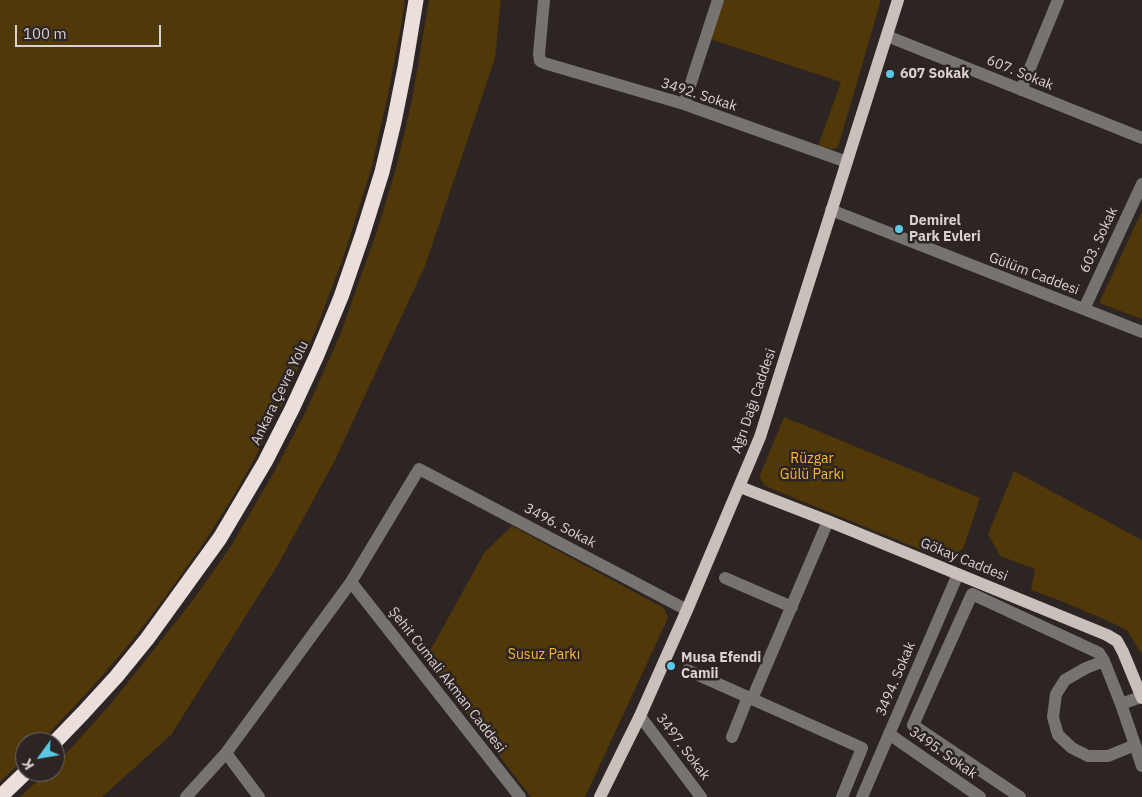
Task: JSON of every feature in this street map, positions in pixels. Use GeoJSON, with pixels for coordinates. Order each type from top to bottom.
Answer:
{"type":"FeatureCollection","features":[{"type":"Feature","properties":{"kind":"highway","name":"Ankara Çevre Yolu"},"geometry":{"type":"LineString","coordinates":[[64,732],[116,677],[147,639],[220,538],[265,462],[292,409],[341,297],[382,172],[403,76],[416,0]]}},
{"type":"Feature","properties":{"kind":"highway"},"geometry":{"type":"LineString","coordinates":[[0,797],[16,782]]}},
{"type":"Feature","properties":{"kind":"main road","name":"Ağrı Dağı Caddesi"},"geometry":{"type":"LineString","coordinates":[[600,797],[640,716],[760,437],[898,0]]}},
{"type":"Feature","properties":{"kind":"main road","name":"Gökay Caddesi"},"geometry":{"type":"LineString","coordinates":[[740,487],[1107,635],[1117,641],[1142,697]]}},
{"type":"Feature","properties":{"kind":"street","name":"3492. Sokak"},"geometry":{"type":"LineString","coordinates":[[544,0],[540,61],[684,104],[847,162]]}},
{"type":"Feature","properties":{"kind":"street"},"geometry":{"type":"LineString","coordinates":[[684,104],[718,0]]}},
{"type":"Feature","properties":{"kind":"street"},"geometry":{"type":"LineString","coordinates":[[1021,90],[1058,0]]}},
{"type":"Feature","properties":{"kind":"street","name":"607. Sokak"},"geometry":{"type":"LineString","coordinates":[[887,36],[1142,138]]}},
{"type":"Feature","properties":{"kind":"street","name":"603. Sokak"},"geometry":{"type":"LineString","coordinates":[[1084,310],[1142,184]]}},
{"type":"Feature","properties":{"kind":"street","name":"Gülüm Caddesi"},"geometry":{"type":"LineString","coordinates":[[831,210],[1142,332]]}},
{"type":"Feature","properties":{"kind":"street","name":"3496. Sokak"},"geometry":{"type":"LineString","coordinates":[[351,582],[419,469],[687,610]]}},
{"type":"Feature","properties":{"kind":"street"},"geometry":{"type":"LineString","coordinates":[[732,737],[792,607],[828,521]]}},
{"type":"Feature","properties":{"kind":"street","name":"3494. Sokak"},"geometry":{"type":"LineString","coordinates":[[862,797],[958,574]]}},
{"type":"Feature","properties":{"kind":"street"},"geometry":{"type":"LineString","coordinates":[[726,578],[792,607]]}},
{"type":"Feature","properties":{"kind":"street"},"geometry":{"type":"LineString","coordinates":[[186,797],[226,753],[351,582]]}},
{"type":"Feature","properties":{"kind":"street","name":"Şehit Cumali Akman Caddesi"},"geometry":{"type":"LineString","coordinates":[[351,582],[520,797]]}},
{"type":"Feature","properties":{"kind":"street"},"geometry":{"type":"LineString","coordinates":[[1020,797],[913,725],[972,594],[1099,653],[1121,704],[1142,766]]}},
{"type":"Feature","properties":{"kind":"street"},"geometry":{"type":"LineString","coordinates":[[1104,661],[1086,668],[1065,680],[1056,694],[1053,717],[1058,735],[1072,748],[1088,756],[1108,756],[1135,745]]}},
{"type":"Feature","properties":{"kind":"street"},"geometry":{"type":"LineString","coordinates":[[687,670],[862,748],[842,797]]}},
{"type":"Feature","properties":{"kind":"street"},"geometry":{"type":"LineString","coordinates":[[1121,704],[1142,697]]}},
{"type":"Feature","properties":{"kind":"street","name":"3497. Sokak"},"geometry":{"type":"LineString","coordinates":[[640,716],[702,797]]}},
{"type":"Feature","properties":{"kind":"street","name":"3495. Sokak"},"geometry":{"type":"LineString","coordinates":[[889,734],[980,797]]}},
{"type":"Feature","properties":{"kind":"street"},"geometry":{"type":"LineString","coordinates":[[226,753],[259,797]]}},
{"type":"Feature","properties":{"kind":"green space"},"geometry":{"type":"Polygon","coordinates":[[[0,0],[405,0],[387,99],[371,170],[343,258],[315,332],[255,458],[205,541],[166,596],[131,642],[94,685],[50,732],[15,732],[15,768],[0,782],[0,0]]]}},
{"type":"Feature","properties":{"kind":"green space"},"geometry":{"type":"Polygon","coordinates":[[[429,0],[501,0],[495,58],[425,266],[335,460],[279,563],[171,735],[102,797],[20,797],[36,782],[65,782],[65,754],[113,701],[190,604],[231,546],[273,474],[306,411],[340,335],[376,234],[395,172],[412,100],[429,0]]]}},
{"type":"Feature","properties":{"kind":"green space"},"geometry":{"type":"Polygon","coordinates":[[[723,0],[881,0],[837,148],[831,149],[818,146],[841,82],[710,39],[723,0]]]}},
{"type":"Feature","properties":{"kind":"green space"},"geometry":{"type":"Polygon","coordinates":[[[1142,211],[1142,319],[1099,303],[1142,211]]]}},
{"type":"Feature","properties":{"kind":"green space","name":"Rüzgar Gülü Parkı"},"geometry":{"type":"Polygon","coordinates":[[[784,417],[980,498],[963,549],[946,560],[765,486],[760,475],[784,417]]]}},
{"type":"Feature","properties":{"kind":"green space"},"geometry":{"type":"Polygon","coordinates":[[[1014,471],[1142,540],[1142,655],[1127,630],[1031,590],[1035,569],[1000,556],[988,534],[1014,471]]]}},
{"type":"Feature","properties":{"kind":"green space","name":"Susuz Parkı"},"geometry":{"type":"Polygon","coordinates":[[[512,526],[664,608],[668,618],[585,797],[531,797],[425,660],[484,553],[512,526]]]}},
{"type":"Feature","properties":{"kind":"place","name":"607 Sokak"},"geometry":{"type":"Point","coordinates":[890,74]}},
{"type":"Feature","properties":{"kind":"place","name":"Demirel Park Evleri"},"geometry":{"type":"Point","coordinates":[899,229]}},
{"type":"Feature","properties":{"kind":"place","name":"Musa Efendi Camii"},"geometry":{"type":"Point","coordinates":[671,666]}}]}
